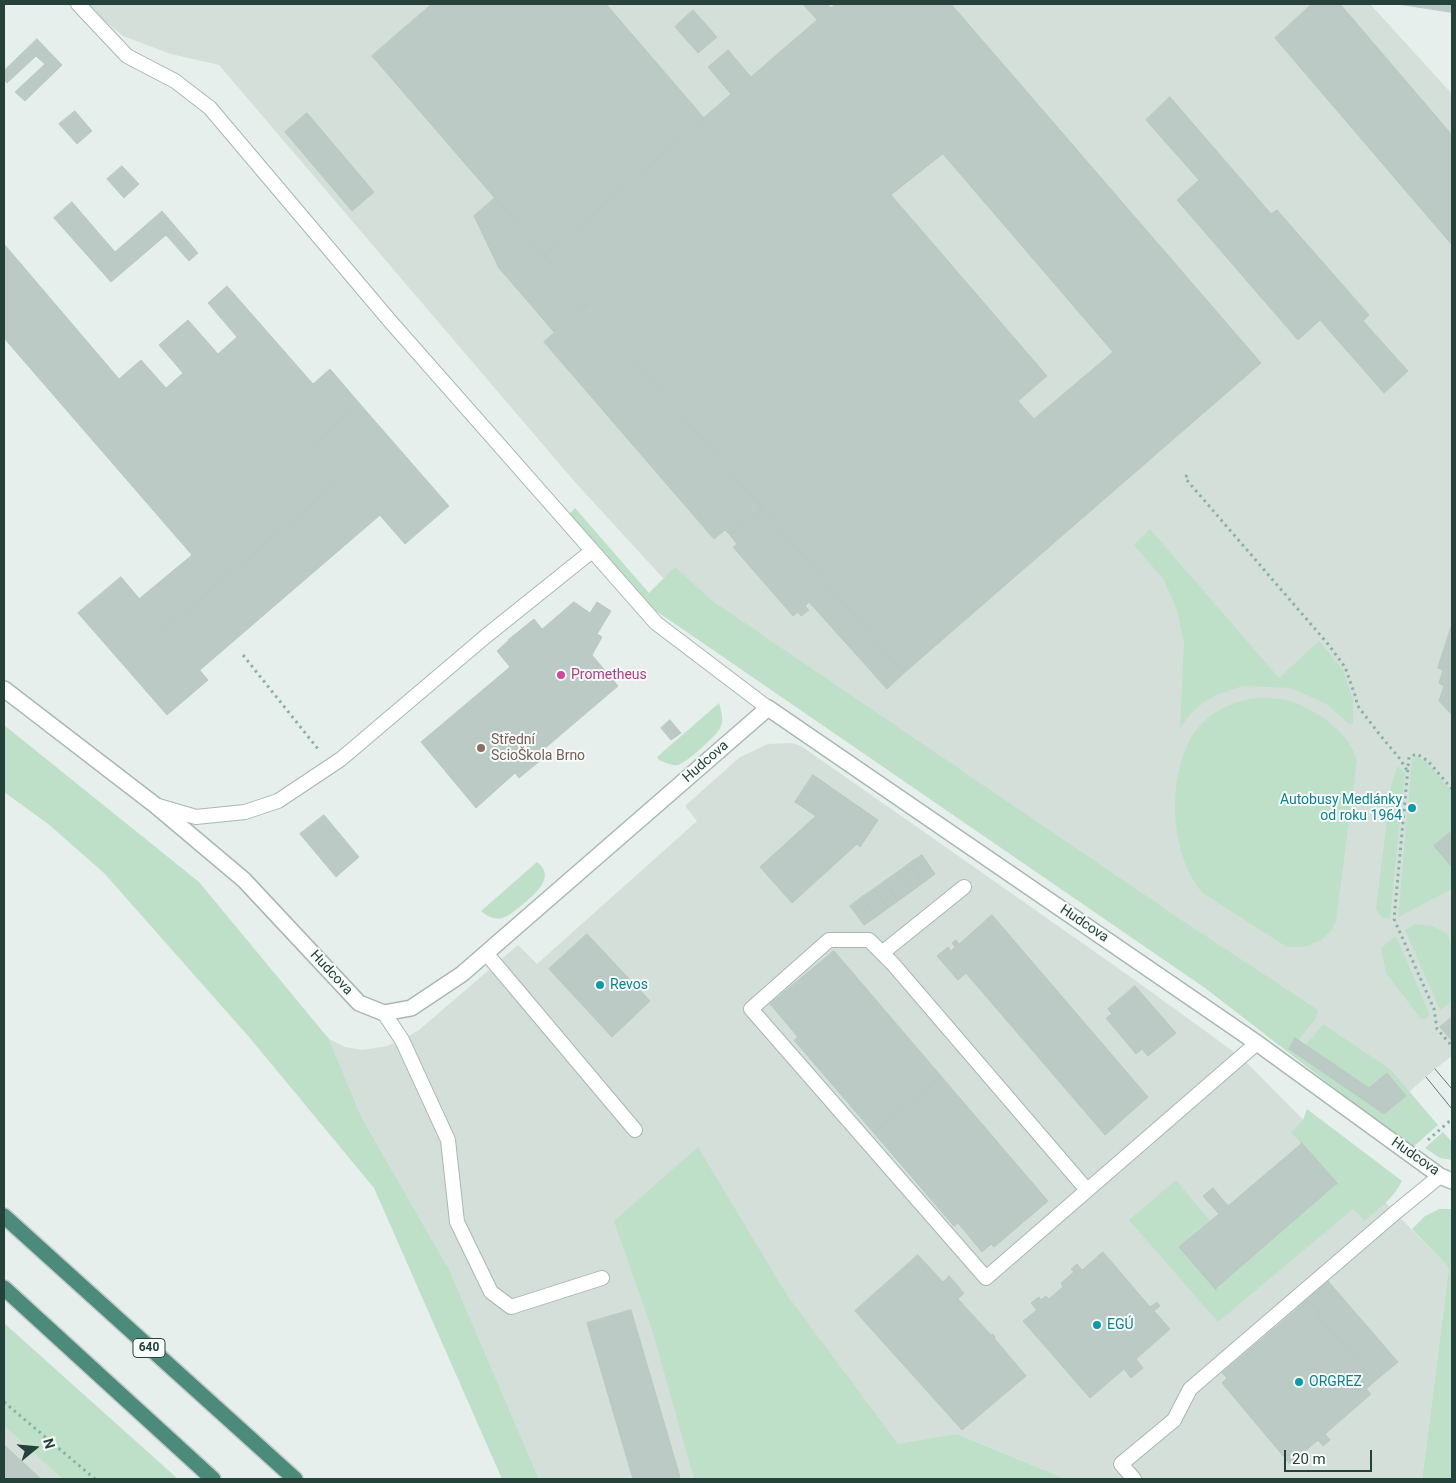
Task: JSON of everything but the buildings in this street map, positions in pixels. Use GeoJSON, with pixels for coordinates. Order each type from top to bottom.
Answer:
{"type":"FeatureCollection","features":[{"type":"Feature","properties":{"kind":"highway","name":"640"},"geometry":{"type":"LineString","coordinates":[[4,1216],[295,1479]]}},
{"type":"Feature","properties":{"kind":"highway"},"geometry":{"type":"LineString","coordinates":[[4,1288],[213,1479]]}},
{"type":"Feature","properties":{"kind":"street","name":"Hudcova"},"geometry":{"type":"LineString","coordinates":[[4,689],[155,805],[244,880],[359,1003],[384,1013],[411,1008],[462,974],[768,708],[1257,1043],[1446,1178]]}},
{"type":"Feature","properties":{"kind":"lane"},"geometry":{"type":"LineString","coordinates":[[78,4],[127,56],[174,81],[210,108],[390,321],[656,622],[768,708]]}},
{"type":"Feature","properties":{"kind":"lane"},"geometry":{"type":"LineString","coordinates":[[155,805],[196,817],[245,812],[278,801],[331,766],[486,636],[592,551]]}},
{"type":"Feature","properties":{"kind":"lane"},"geometry":{"type":"LineString","coordinates":[[882,953],[964,887]]}},
{"type":"Feature","properties":{"kind":"lane"},"geometry":{"type":"LineString","coordinates":[[1087,1190],[869,940],[829,940],[752,1008],[986,1278],[1257,1043]]}},
{"type":"Feature","properties":{"kind":"lane"},"geometry":{"type":"LineString","coordinates":[[486,953],[635,1130]]}},
{"type":"Feature","properties":{"kind":"lane"},"geometry":{"type":"LineString","coordinates":[[384,1013],[402,1040],[448,1140],[457,1222],[491,1292],[511,1307],[602,1278]]}},
{"type":"Feature","properties":{"kind":"lane"},"geometry":{"type":"LineString","coordinates":[[1134,1479],[1121,1464],[1174,1420],[1190,1389],[1396,1212],[1446,1178]]}},
{"type":"Feature","properties":{"kind":"path"},"geometry":{"type":"LineString","coordinates":[[1187,475],[1185,478],[1328,644],[1345,667],[1357,705],[1400,759],[1408,772]]}},
{"type":"Feature","properties":{"kind":"path"},"geometry":{"type":"LineString","coordinates":[[244,655],[331,766]]}},
{"type":"Feature","properties":{"kind":"path"},"geometry":{"type":"LineString","coordinates":[[1452,789],[1428,761],[1417,754],[1409,757],[1394,920],[1434,1009],[1437,1029],[1452,1046]]}},
{"type":"Feature","properties":{"kind":"path"},"geometry":{"type":"LineString","coordinates":[[4,1402],[95,1479]]}},
{"type":"Feature","properties":{"kind":"shaded area"},"geometry":{"type":"Polygon","coordinates":[[[84,4],[1370,4],[1452,94],[1452,1056],[1384,1114],[1289,1049],[1295,1039],[708,627],[574,481],[219,65],[171,54],[123,36],[84,4]]]}},
{"type":"Feature","properties":{"kind":"shaded area"},"geometry":{"type":"Polygon","coordinates":[[[792,743],[801,746],[927,834],[1241,1057],[1449,1268],[1422,1479],[1066,1479],[957,1434],[805,1479],[539,1479],[449,1269],[362,1118],[329,1039],[345,1047],[362,1050],[387,1046],[419,1030],[518,945],[537,964],[697,821],[685,806],[740,757],[768,744],[792,743]]]}},
{"type":"Feature","properties":{"kind":"shaded area"},"geometry":{"type":"Polygon","coordinates":[[[4,1426],[62,1479],[4,1479],[4,1426]]]}},
{"type":"Feature","properties":{"kind":"green space"},"geometry":{"type":"Polygon","coordinates":[[[575,508],[649,593],[675,567],[711,600],[1186,923],[1318,1010],[1316,1018],[1298,1041],[1295,1039],[1289,1049],[1384,1114],[1406,1096],[1388,1073],[1369,1088],[1305,1046],[1323,1024],[1391,1070],[1438,1125],[1412,1148],[1205,988],[646,604],[566,517],[575,508]]]}},
{"type":"Feature","properties":{"kind":"green space"},"geometry":{"type":"Polygon","coordinates":[[[1150,529],[1279,678],[1319,641],[1343,670],[1353,699],[1353,723],[1350,725],[1328,705],[1291,688],[1243,686],[1216,695],[1203,703],[1191,713],[1180,728],[1184,643],[1177,610],[1164,580],[1134,545],[1150,529]]]}},
{"type":"Feature","properties":{"kind":"green space"},"geometry":{"type":"Polygon","coordinates":[[[1259,698],[1290,701],[1321,716],[1331,723],[1347,740],[1357,760],[1336,921],[1331,931],[1321,940],[1304,947],[1287,947],[1204,894],[1192,878],[1183,858],[1178,835],[1175,811],[1176,787],[1180,764],[1188,744],[1199,727],[1219,710],[1234,703],[1259,698]]]}},
{"type":"Feature","properties":{"kind":"green space"},"geometry":{"type":"Polygon","coordinates":[[[719,703],[722,723],[719,730],[702,748],[678,765],[659,760],[657,757],[719,703]]]}},
{"type":"Feature","properties":{"kind":"green space"},"geometry":{"type":"Polygon","coordinates":[[[4,725],[199,882],[329,1039],[362,1118],[449,1269],[539,1479],[502,1479],[374,1188],[249,1037],[104,873],[47,823],[4,792],[4,725]]]}},
{"type":"Feature","properties":{"kind":"green space"},"geometry":{"type":"Polygon","coordinates":[[[1417,757],[1427,762],[1452,792],[1452,831],[1434,846],[1452,867],[1452,889],[1398,917],[1412,759],[1417,757]]]}},
{"type":"Feature","properties":{"kind":"green space"},"geometry":{"type":"Polygon","coordinates":[[[1397,766],[1405,773],[1390,919],[1382,918],[1376,909],[1391,786],[1397,766]]]}},
{"type":"Feature","properties":{"kind":"green space"},"geometry":{"type":"Polygon","coordinates":[[[537,862],[543,868],[544,880],[542,885],[527,901],[502,918],[491,917],[481,911],[537,862]]]}},
{"type":"Feature","properties":{"kind":"green space"},"geometry":{"type":"Polygon","coordinates":[[[1416,924],[1432,926],[1447,933],[1452,948],[1452,999],[1451,1002],[1440,1010],[1405,930],[1416,924]]]}},
{"type":"Feature","properties":{"kind":"green space"},"geometry":{"type":"Polygon","coordinates":[[[1396,936],[1429,1013],[1429,1016],[1425,1019],[1421,1019],[1386,973],[1381,948],[1396,936]]]}},
{"type":"Feature","properties":{"kind":"green space"},"geometry":{"type":"Polygon","coordinates":[[[1307,1109],[1402,1181],[1390,1198],[1365,1221],[1353,1209],[1218,1322],[1129,1220],[1176,1180],[1210,1221],[1179,1247],[1216,1290],[1216,1288],[1338,1184],[1291,1133],[1303,1120],[1307,1109]]]}},
{"type":"Feature","properties":{"kind":"green space"},"geometry":{"type":"Polygon","coordinates":[[[1443,1132],[1452,1142],[1452,1160],[1440,1158],[1425,1148],[1443,1132]]]}},
{"type":"Feature","properties":{"kind":"green space"},"geometry":{"type":"Polygon","coordinates":[[[698,1147],[787,1295],[898,1444],[957,1434],[1066,1479],[694,1479],[653,1333],[614,1221],[698,1147]]]}},
{"type":"Feature","properties":{"kind":"green space"},"geometry":{"type":"Polygon","coordinates":[[[1439,1209],[1452,1209],[1452,1479],[1422,1479],[1449,1268],[1412,1229],[1425,1216],[1439,1209]]]}},
{"type":"Feature","properties":{"kind":"green space"},"geometry":{"type":"Polygon","coordinates":[[[4,1323],[178,1479],[62,1479],[4,1426],[4,1323]]]}},
{"type":"Feature","properties":{"kind":"tram line"},"geometry":{"type":"LineString","coordinates":[[1435,1069],[1452,1089]]}},
{"type":"Feature","properties":{"kind":"tram line"},"geometry":{"type":"LineString","coordinates":[[1426,1077],[1452,1109]]}},
{"type":"Feature","properties":{"kind":"place","name":"Prometheus"},"geometry":{"type":"Point","coordinates":[561,675]}},
{"type":"Feature","properties":{"kind":"place","name":"Střední ScioŠkola Brno"},"geometry":{"type":"Point","coordinates":[481,748]}},
{"type":"Feature","properties":{"kind":"place","name":"Autobusy Medlánky od roku 1964"},"geometry":{"type":"Point","coordinates":[1412,808]}},
{"type":"Feature","properties":{"kind":"place","name":"Revos"},"geometry":{"type":"Point","coordinates":[600,985]}},
{"type":"Feature","properties":{"kind":"place","name":"EGÚ"},"geometry":{"type":"Point","coordinates":[1097,1325]}},
{"type":"Feature","properties":{"kind":"place","name":"ORGREZ"},"geometry":{"type":"Point","coordinates":[1299,1382]}}]}
